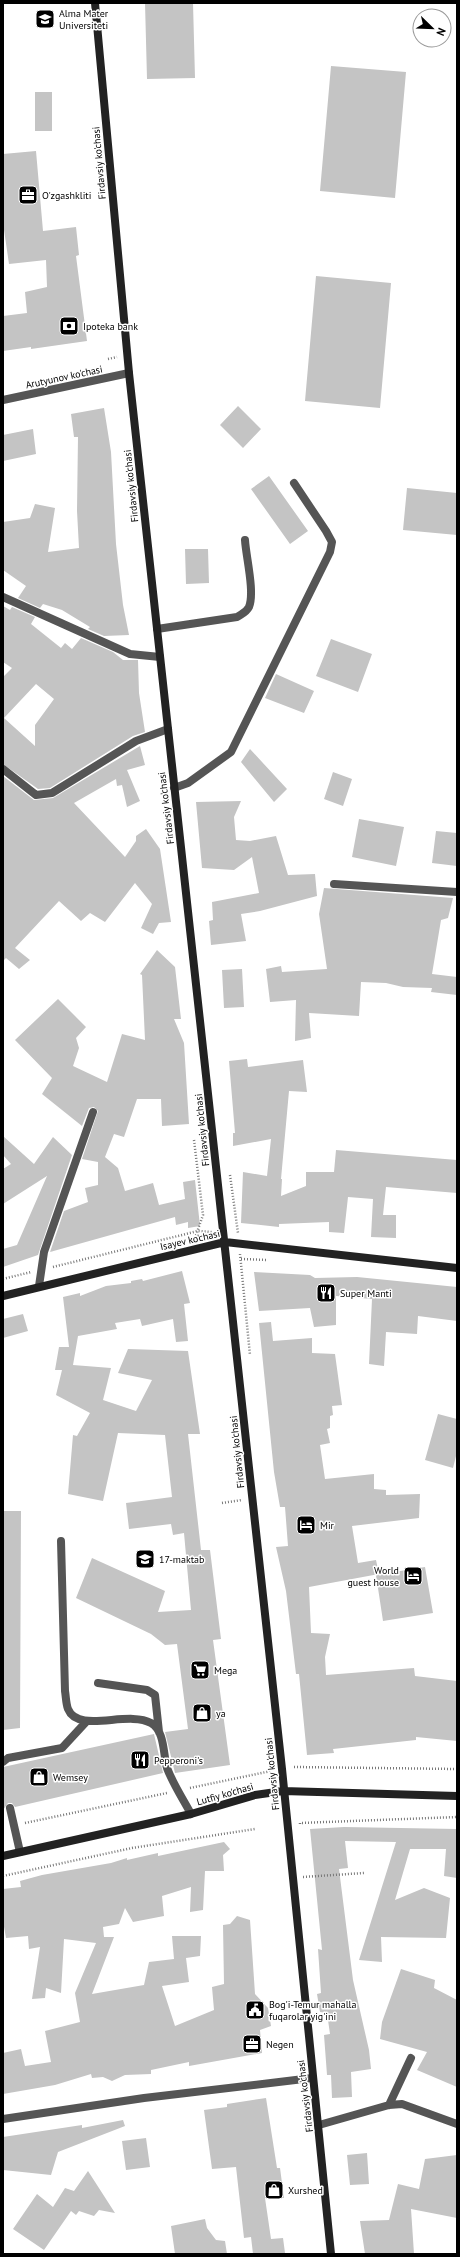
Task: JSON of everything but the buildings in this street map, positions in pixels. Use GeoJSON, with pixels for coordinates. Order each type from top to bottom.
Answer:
{"type":"FeatureCollection","features":[{"type":"Feature","properties":{"kind":"main road","name":"Firdavsiy ko'chasi"},"geometry":{"type":"LineString","coordinates":[[95,3],[128,373],[282,1769],[283,1791],[305,1985],[312,2078],[319,2125],[331,2254]]}},
{"type":"Feature","properties":{"kind":"main road","name":"Isayev ko'chasi"},"geometry":{"type":"LineString","coordinates":[[3,1296],[39,1286],[225,1242],[457,1268]]}},
{"type":"Feature","properties":{"kind":"main road","name":"Lutfiy ko'chasi"},"geometry":{"type":"LineString","coordinates":[[3,1856],[191,1814],[255,1795],[283,1791],[457,1796]]}},
{"type":"Feature","properties":{"kind":"street","name":"Arutyunov ko'chasi"},"geometry":{"type":"LineString","coordinates":[[3,400],[128,373]]}},
{"type":"Feature","properties":{"kind":"street"},"geometry":{"type":"LineString","coordinates":[[174,788],[188,783],[231,752],[330,552],[332,542],[294,483]]}},
{"type":"Feature","properties":{"kind":"street"},"geometry":{"type":"LineString","coordinates":[[156,629],[237,617],[245,613],[249,607],[251,594],[244,540]]}},
{"type":"Feature","properties":{"kind":"street"},"geometry":{"type":"LineString","coordinates":[[3,597],[130,654],[160,657]]}},
{"type":"Feature","properties":{"kind":"street"},"geometry":{"type":"LineString","coordinates":[[3,769],[36,796],[52,793],[136,742],[168,729]]}},
{"type":"Feature","properties":{"kind":"street"},"geometry":{"type":"LineString","coordinates":[[334,884],[457,892]]}},
{"type":"Feature","properties":{"kind":"street"},"geometry":{"type":"LineString","coordinates":[[39,1286],[40,1270],[44,1252],[93,1112]]}},
{"type":"Feature","properties":{"kind":"street"},"geometry":{"type":"LineString","coordinates":[[61,1541],[65,1691],[68,1710],[76,1718],[86,1722],[128,1717],[151,1723],[160,1732]]}},
{"type":"Feature","properties":{"kind":"street"},"geometry":{"type":"LineString","coordinates":[[98,1683],[146,1690],[155,1695],[160,1732],[168,1768],[191,1814]]}},
{"type":"Feature","properties":{"kind":"street"},"geometry":{"type":"LineString","coordinates":[[3,1762],[8,1758],[62,1748],[86,1722]]}},
{"type":"Feature","properties":{"kind":"street"},"geometry":{"type":"LineString","coordinates":[[10,1808],[12,1826],[20,1852]]}},
{"type":"Feature","properties":{"kind":"street"},"geometry":{"type":"LineString","coordinates":[[389,2105],[411,2058]]}},
{"type":"Feature","properties":{"kind":"street"},"geometry":{"type":"LineString","coordinates":[[3,2119],[144,2098],[312,2078]]}},
{"type":"Feature","properties":{"kind":"street"},"geometry":{"type":"LineString","coordinates":[[319,2125],[389,2105],[402,2104],[457,2124]]}},
{"type":"Feature","properties":{"kind":"path"},"geometry":{"type":"LineString","coordinates":[[191,1250],[203,1215],[194,1140]]}},
{"type":"Feature","properties":{"kind":"path"},"geometry":{"type":"LineString","coordinates":[[229,1168],[239,1244]]}},
{"type":"Feature","properties":{"kind":"path"},"geometry":{"type":"LineString","coordinates":[[3,1279],[198,1231]]}},
{"type":"Feature","properties":{"kind":"path"},"geometry":{"type":"LineString","coordinates":[[222,1503],[252,1498]]}},
{"type":"Feature","properties":{"kind":"path"},"geometry":{"type":"LineString","coordinates":[[12,1826],[294,1767],[409,1767],[457,1769]]}},
{"type":"Feature","properties":{"kind":"path"},"geometry":{"type":"LineString","coordinates":[[289,1839],[301,1836],[300,1822],[457,1817]]}},
{"type":"Feature","properties":{"kind":"path"},"geometry":{"type":"LineString","coordinates":[[3,1876],[132,1848],[255,1829]]}},
{"type":"Feature","properties":{"kind":"path"},"geometry":{"type":"LineString","coordinates":[[292,1878],[364,1873]]}},
{"type":"Feature","properties":{"kind":"place","name":"Alma Mater Universiteti"},"geometry":{"type":"Point","coordinates":[45,19]}},
{"type":"Feature","properties":{"kind":"place","name":"O'zgashkliti"},"geometry":{"type":"Point","coordinates":[28,195]}},
{"type":"Feature","properties":{"kind":"place","name":"Ipoteka bank"},"geometry":{"type":"Point","coordinates":[69,326]}},
{"type":"Feature","properties":{"kind":"place","name":"Super Manti"},"geometry":{"type":"Point","coordinates":[326,1293]}},
{"type":"Feature","properties":{"kind":"place","name":"Mir"},"geometry":{"type":"Point","coordinates":[306,1525]}},
{"type":"Feature","properties":{"kind":"place","name":"17-maktab"},"geometry":{"type":"Point","coordinates":[145,1559]}},
{"type":"Feature","properties":{"kind":"place","name":"World guest house"},"geometry":{"type":"Point","coordinates":[413,1576]}},
{"type":"Feature","properties":{"kind":"place","name":"Mega"},"geometry":{"type":"Point","coordinates":[200,1670]}},
{"type":"Feature","properties":{"kind":"place","name":"ya"},"geometry":{"type":"Point","coordinates":[202,1713]}},
{"type":"Feature","properties":{"kind":"place","name":"Pepperoni's"},"geometry":{"type":"Point","coordinates":[140,1760]}},
{"type":"Feature","properties":{"kind":"place","name":"Wemsey"},"geometry":{"type":"Point","coordinates":[39,1777]}},
{"type":"Feature","properties":{"kind":"place","name":"Bog'i-Temur mahalla fuqarolar yig'ini"},"geometry":{"type":"Point","coordinates":[255,2010]}},
{"type":"Feature","properties":{"kind":"place","name":"Negen"},"geometry":{"type":"Point","coordinates":[252,2044]}},
{"type":"Feature","properties":{"kind":"place","name":"Xurshed"},"geometry":{"type":"Point","coordinates":[274,2190]}}]}
